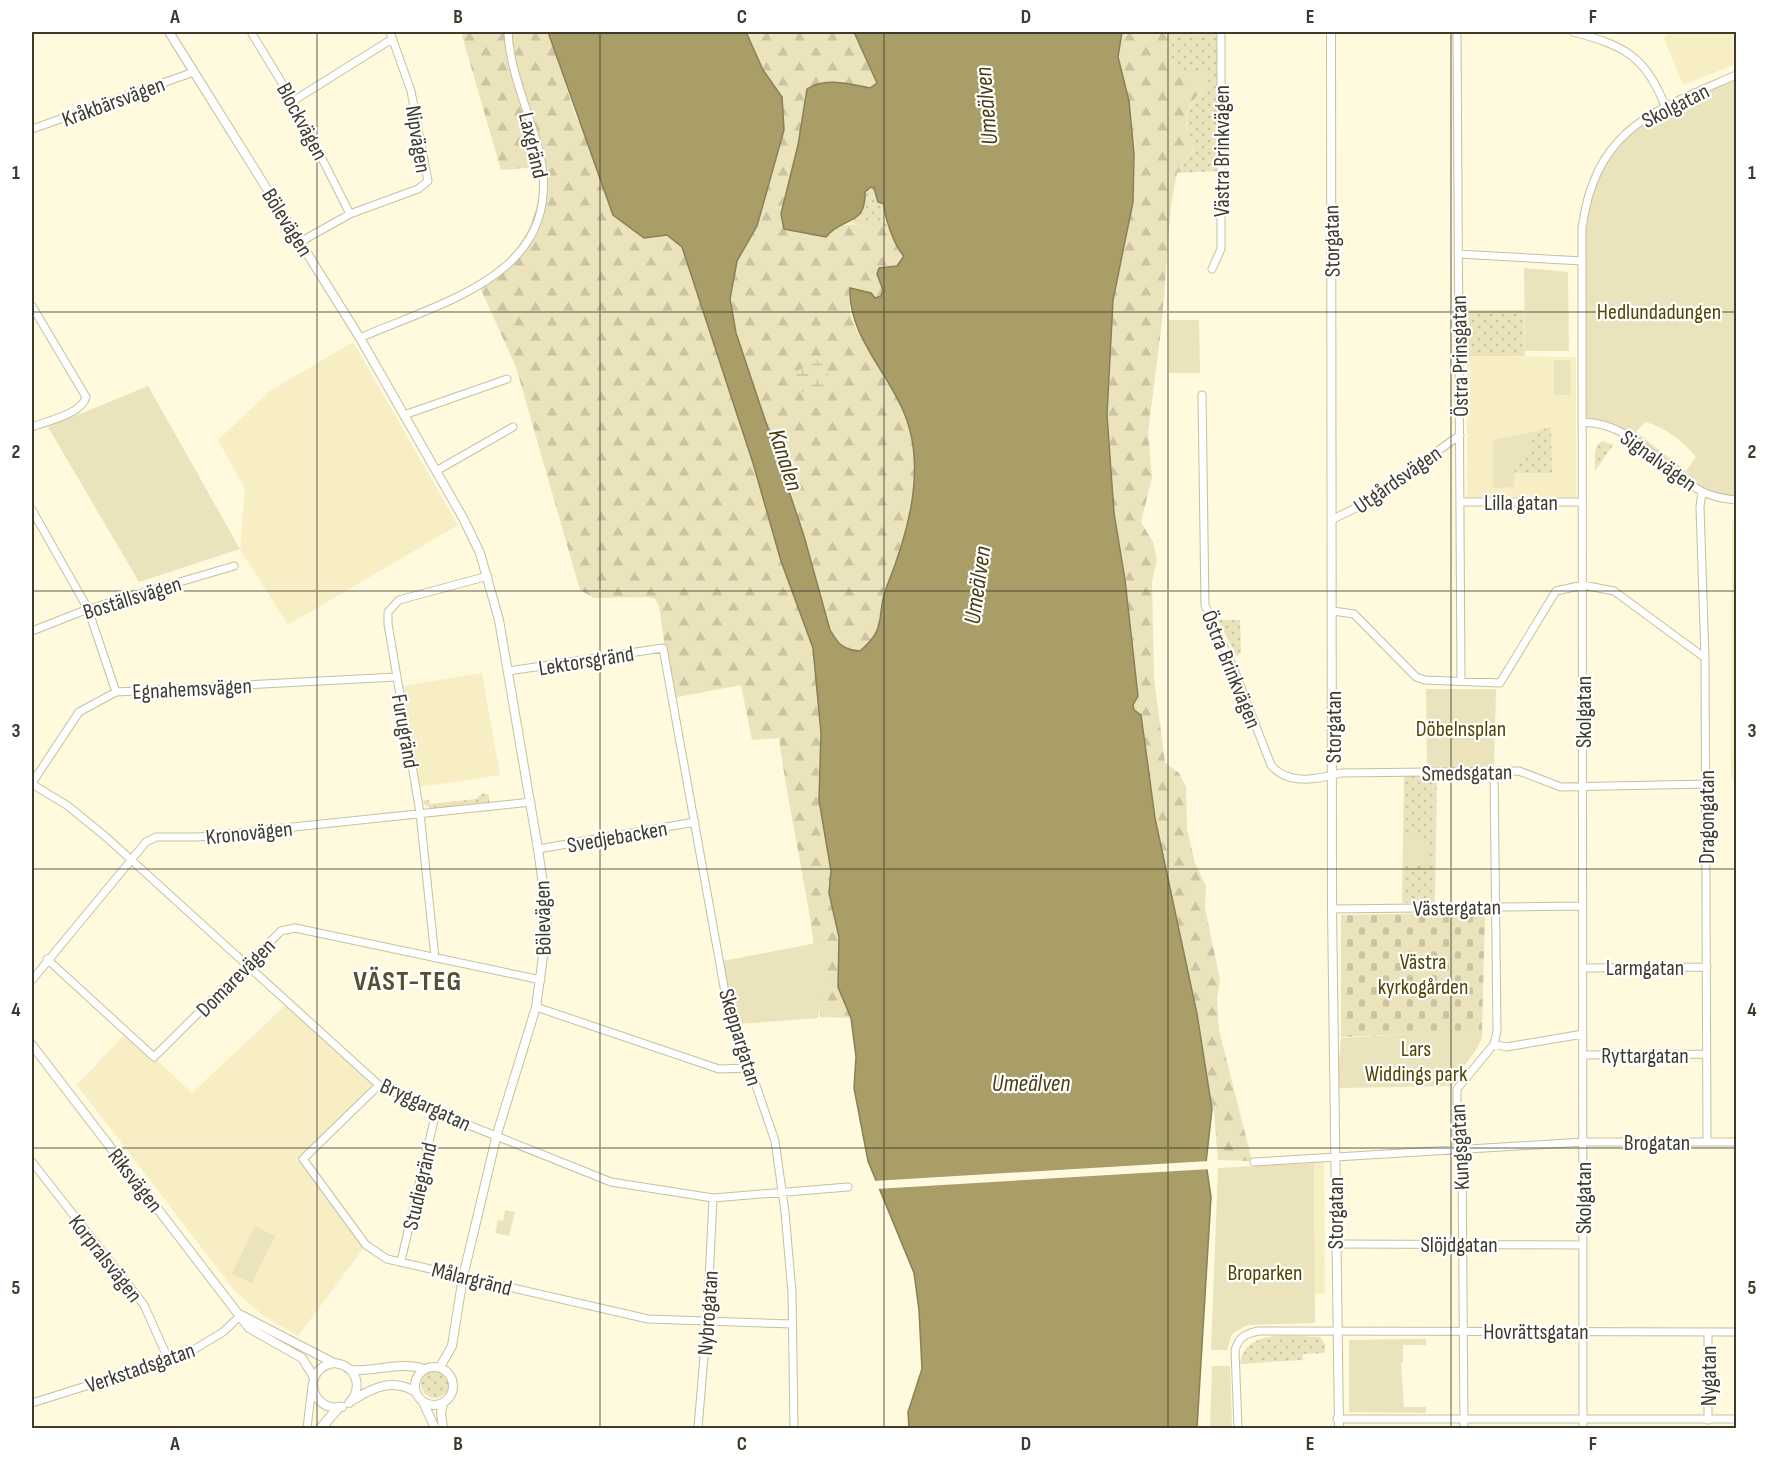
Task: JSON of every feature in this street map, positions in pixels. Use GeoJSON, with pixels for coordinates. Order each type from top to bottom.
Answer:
{"type":"FeatureCollection","features":[{"type":"Feature","properties":{"kind":"main road"},"geometry":{"type":"LineString","coordinates":[[321,1428],[339,1407]]}},
{"type":"Feature","properties":{"kind":"street","name":"Bölevägen"},"geometry":{"type":"LineString","coordinates":[[169,32],[360,338],[467,526],[488,576],[508,671],[531,802],[547,914],[541,980],[536,1007],[497,1134],[463,1277],[452,1346],[440,1367]]}},
{"type":"Feature","properties":{"kind":"street","name":"Blockvägen"},"geometry":{"type":"LineString","coordinates":[[251,32],[293,101],[350,214]]}},
{"type":"Feature","properties":{"kind":"street","name":"Laxgränd"},"geometry":{"type":"LineString","coordinates":[[360,338],[449,302],[493,278],[517,256],[532,234],[544,186],[532,125],[509,53],[508,32]]}},
{"type":"Feature","properties":{"kind":"street","name":"Västra Brinkvägen"},"geometry":{"type":"LineString","coordinates":[[1212,269],[1221,249],[1221,32]]}},
{"type":"Feature","properties":{"kind":"street","name":"Storgatan"},"geometry":{"type":"LineString","coordinates":[[1331,32],[1332,909],[1337,1424]]}},
{"type":"Feature","properties":{"kind":"street","name":"Östra Prinsgatan"},"geometry":{"type":"LineString","coordinates":[[1457,32],[1461,681]]}},
{"type":"Feature","properties":{"kind":"street"},"geometry":{"type":"LineString","coordinates":[[1575,32],[1613,43],[1634,56],[1650,75],[1665,106]]}},
{"type":"Feature","properties":{"kind":"street"},"geometry":{"type":"LineString","coordinates":[[293,101],[391,35]]}},
{"type":"Feature","properties":{"kind":"street","name":"Nipvägen"},"geometry":{"type":"LineString","coordinates":[[300,242],[350,214],[418,189],[428,181],[411,91],[391,35]]}},
{"type":"Feature","properties":{"kind":"street","name":"Kråkbärsvägen"},"geometry":{"type":"LineString","coordinates":[[32,129],[195,72]]}},
{"type":"Feature","properties":{"kind":"street","name":"Skolgatan"},"geometry":{"type":"LineString","coordinates":[[1583,1428],[1581,261],[1586,200],[1600,167],[1630,128],[1665,106],[1737,75]]}},
{"type":"Feature","properties":{"kind":"street"},"geometry":{"type":"LineString","coordinates":[[1458,254],[1581,261]]}},
{"type":"Feature","properties":{"kind":"street"},"geometry":{"type":"LineString","coordinates":[[32,306],[86,397],[77,409],[32,427]]}},
{"type":"Feature","properties":{"kind":"street"},"geometry":{"type":"LineString","coordinates":[[404,415],[507,379]]}},
{"type":"Feature","properties":{"kind":"street","name":"Östra Brinkvägen"},"geometry":{"type":"LineString","coordinates":[[1202,395],[1205,605],[1233,667],[1271,765],[1276,772],[1290,778],[1333,776]]}},
{"type":"Feature","properties":{"kind":"street","name":"Signalvägen"},"geometry":{"type":"LineString","coordinates":[[1582,422],[1608,424],[1631,437],[1702,492],[1737,501]]}},
{"type":"Feature","properties":{"kind":"street"},"geometry":{"type":"LineString","coordinates":[[436,471],[513,427]]}},
{"type":"Feature","properties":{"kind":"street","name":"Utgårdsvägen"},"geometry":{"type":"LineString","coordinates":[[1333,519],[1362,505],[1460,435]]}},
{"type":"Feature","properties":{"kind":"street","name":"Dragongatan"},"geometry":{"type":"LineString","coordinates":[[1702,492],[1700,507],[1706,658],[1707,1142]]}},
{"type":"Feature","properties":{"kind":"street","name":"Lilla gatan"},"geometry":{"type":"LineString","coordinates":[[1461,502],[1582,501]]}},
{"type":"Feature","properties":{"kind":"street"},"geometry":{"type":"LineString","coordinates":[[32,510],[88,609],[116,692]]}},
{"type":"Feature","properties":{"kind":"street","name":"Boställsvägen"},"geometry":{"type":"LineString","coordinates":[[32,632],[88,609],[234,566]]}},
{"type":"Feature","properties":{"kind":"street","name":"Furugränd"},"geometry":{"type":"LineString","coordinates":[[435,958],[420,813],[396,677],[388,612],[392,604],[488,576]]}},
{"type":"Feature","properties":{"kind":"street"},"geometry":{"type":"LineString","coordinates":[[1333,611],[1354,614],[1420,680],[1500,682],[1556,591],[1583,585],[1614,591],[1706,658]]}},
{"type":"Feature","properties":{"kind":"street","name":"Lektorsgränd"},"geometry":{"type":"LineString","coordinates":[[508,671],[663,648]]}},
{"type":"Feature","properties":{"kind":"street","name":"Skeppargatan"},"geometry":{"type":"LineString","coordinates":[[663,648],[726,998],[775,1141],[789,1251],[794,1428]]}},
{"type":"Feature","properties":{"kind":"street","name":"Egnahemsvägen"},"geometry":{"type":"LineString","coordinates":[[32,783],[79,712],[116,692],[396,677]]}},
{"type":"Feature","properties":{"kind":"street"},"geometry":{"type":"LineString","coordinates":[[1494,772],[1497,1031],[1494,1044]]}},
{"type":"Feature","properties":{"kind":"street","name":"Smedsgatan"},"geometry":{"type":"LineString","coordinates":[[1333,776],[1526,772],[1561,787],[1706,784]]}},
{"type":"Feature","properties":{"kind":"street","name":"Bryggargatan"},"geometry":{"type":"LineString","coordinates":[[32,783],[76,812],[379,1085],[436,1112],[497,1134],[610,1182],[713,1198],[848,1187]]}},
{"type":"Feature","properties":{"kind":"street","name":"Kronovägen"},"geometry":{"type":"LineString","coordinates":[[32,980],[47,959],[146,842],[156,837],[198,837],[531,802]]}},
{"type":"Feature","properties":{"kind":"street","name":"Svedjebacken"},"geometry":{"type":"LineString","coordinates":[[538,849],[695,822]]}},
{"type":"Feature","properties":{"kind":"street","name":"Västergatan"},"geometry":{"type":"LineString","coordinates":[[1332,909],[1582,906]]}},
{"type":"Feature","properties":{"kind":"street","name":"Domarevägen"},"geometry":{"type":"LineString","coordinates":[[47,959],[154,1057],[281,932],[295,928],[541,980]]}},
{"type":"Feature","properties":{"kind":"street","name":"Larmgatan"},"geometry":{"type":"LineString","coordinates":[[1584,968],[1707,967]]}},
{"type":"Feature","properties":{"kind":"street"},"geometry":{"type":"LineString","coordinates":[[536,1007],[719,1069],[749,1068]]}},
{"type":"Feature","properties":{"kind":"street","name":"Ryttargatan"},"geometry":{"type":"LineString","coordinates":[[1494,1044],[1506,1047],[1583,1034]]}},
{"type":"Feature","properties":{"kind":"street","name":"Kungsgatan"},"geometry":{"type":"LineString","coordinates":[[1464,1428],[1461,1331],[1461,1155],[1457,1149],[1457,1089],[1494,1044]]}},
{"type":"Feature","properties":{"kind":"street","name":"Riksvägen"},"geometry":{"type":"LineString","coordinates":[[32,1045],[249,1328],[302,1358],[313,1382],[314,1395],[321,1403],[339,1407]]}},
{"type":"Feature","properties":{"kind":"street","name":"Ryttargatan"},"geometry":{"type":"LineString","coordinates":[[1583,1055],[1706,1054]]}},
{"type":"Feature","properties":{"kind":"street","name":"Målargränd"},"geometry":{"type":"LineString","coordinates":[[379,1085],[303,1159],[366,1245],[387,1259],[648,1319],[792,1324]]}},
{"type":"Feature","properties":{"kind":"street","name":"Studiegränd"},"geometry":{"type":"LineString","coordinates":[[401,1261],[436,1112]]}},
{"type":"Feature","properties":{"kind":"street","name":"Brogatan"},"geometry":{"type":"LineString","coordinates":[[1254,1162],[1584,1142],[1737,1142]]}},
{"type":"Feature","properties":{"kind":"street","name":"Korpralsvägen"},"geometry":{"type":"LineString","coordinates":[[32,1162],[144,1305],[169,1361]]}},
{"type":"Feature","properties":{"kind":"street","name":"Nybrogatan"},"geometry":{"type":"LineString","coordinates":[[698,1428],[707,1321],[713,1198]]}},
{"type":"Feature","properties":{"kind":"street","name":"Slöjdgatan"},"geometry":{"type":"LineString","coordinates":[[1335,1244],[1583,1245]]}},
{"type":"Feature","properties":{"kind":"street","name":"Riksvägen"},"geometry":{"type":"LineString","coordinates":[[241,1315],[351,1370],[368,1371],[405,1366],[424,1369]]}},
{"type":"Feature","properties":{"kind":"street","name":"Verkstadsgatan"},"geometry":{"type":"LineString","coordinates":[[32,1403],[169,1361],[196,1350],[223,1332],[241,1315]]}},
{"type":"Feature","properties":{"kind":"street","name":"Hovrättsgatan"},"geometry":{"type":"LineString","coordinates":[[1238,1428],[1235,1365],[1238,1341],[1245,1334],[1258,1331],[1737,1332]]}},
{"type":"Feature","properties":{"kind":"street","name":"Nygatan"},"geometry":{"type":"LineString","coordinates":[[1708,1332],[1708,1420]]}},
{"type":"Feature","properties":{"kind":"street"},"geometry":{"type":"LineString","coordinates":[[307,1428],[313,1382],[322,1367],[334,1363]]}},
{"type":"Feature","properties":{"kind":"street"},"geometry":{"type":"LineString","coordinates":[[416,1392],[417,1377],[424,1369],[440,1367],[449,1374],[453,1384],[451,1395],[443,1403],[441,1413],[443,1428]]}},
{"type":"Feature","properties":{"kind":"street"},"geometry":{"type":"LineString","coordinates":[[349,1403],[357,1387],[351,1370]]}},
{"type":"Feature","properties":{"kind":"street"},"geometry":{"type":"LineString","coordinates":[[339,1407],[367,1391],[393,1383],[400,1384],[416,1392],[435,1428]]}},
{"type":"Feature","properties":{"kind":"street"},"geometry":{"type":"LineString","coordinates":[[423,1402],[431,1405],[443,1403]]}},
{"type":"Feature","properties":{"kind":"street"},"geometry":{"type":"LineString","coordinates":[[1337,1424],[1463,1419],[1737,1419]]}},
{"type":"Feature","properties":{"kind":"shaded area"},"geometry":{"type":"Polygon","coordinates":[[[1667,32],[1736,32],[1736,64],[1683,85],[1664,39],[1667,32]]]}},
{"type":"Feature","properties":{"kind":"shaded area"},"geometry":{"type":"Polygon","coordinates":[[[353,342],[458,525],[288,625],[240,549],[245,489],[218,440],[270,391],[353,342]]]}},
{"type":"Feature","properties":{"kind":"shaded area"},"geometry":{"type":"Polygon","coordinates":[[[1467,356],[1576,357],[1576,497],[1467,497],[1467,356]]]}},
{"type":"Feature","properties":{"kind":"shaded area"},"geometry":{"type":"Polygon","coordinates":[[[1732,519],[1736,519],[1736,779],[1731,779],[1732,519]]]}},
{"type":"Feature","properties":{"kind":"shaded area"},"geometry":{"type":"Polygon","coordinates":[[[482,673],[500,775],[420,787],[403,686],[482,673]]]}},
{"type":"Feature","properties":{"kind":"shaded area"},"geometry":{"type":"Polygon","coordinates":[[[288,1003],[379,1085],[303,1159],[366,1245],[298,1336],[262,1315],[234,1290],[77,1085],[127,1032],[192,1093],[288,1003]]]}},
{"type":"Feature","properties":{"kind":"shaded area"},"geometry":{"type":"Polygon","coordinates":[[[1324,1162],[1325,1294],[1315,1294],[1314,1163],[1324,1162]]]}},
{"type":"Feature","properties":{"kind":"green space"},"geometry":{"type":"Polygon","coordinates":[[[461,32],[548,32],[576,117],[644,238],[667,234],[682,247],[753,463],[781,561],[813,648],[821,733],[819,800],[831,871],[829,893],[839,937],[838,987],[851,1018],[820,1017],[809,911],[779,738],[752,740],[741,685],[672,698],[659,606],[655,599],[648,597],[594,598],[580,590],[516,367],[478,283],[506,262],[526,234],[537,202],[538,167],[501,170],[461,32]]]}},
{"type":"Feature","properties":{"kind":"green space"},"geometry":{"type":"Polygon","coordinates":[[[746,32],[854,32],[878,83],[870,88],[841,83],[807,89],[798,145],[797,233],[809,232],[826,237],[839,225],[872,224],[891,228],[898,251],[904,256],[897,267],[885,266],[877,274],[883,290],[881,296],[875,298],[871,293],[849,288],[851,316],[856,328],[903,408],[914,452],[915,475],[908,521],[884,596],[878,628],[869,643],[860,651],[842,645],[830,630],[792,499],[736,333],[730,299],[737,261],[757,226],[784,129],[782,97],[763,70],[746,32]]]}},
{"type":"Feature","properties":{"kind":"green space"},"geometry":{"type":"Polygon","coordinates":[[[1122,32],[1171,32],[1164,44],[1176,72],[1185,74],[1204,71],[1210,79],[1196,96],[1188,111],[1186,127],[1194,148],[1177,173],[1171,205],[1162,322],[1148,432],[1152,478],[1141,522],[1153,542],[1157,560],[1152,581],[1154,678],[1165,763],[1179,773],[1186,787],[1187,829],[1195,863],[1206,886],[1205,908],[1220,980],[1217,998],[1219,1030],[1252,1161],[1218,1160],[1214,1113],[1155,818],[1141,716],[1134,710],[1133,705],[1138,695],[1125,580],[1114,513],[1107,415],[1113,300],[1133,202],[1134,154],[1129,101],[1118,57],[1122,32]]]}},
{"type":"Feature","properties":{"kind":"green space"},"geometry":{"type":"Polygon","coordinates":[[[1171,32],[1217,32],[1219,171],[1177,173],[1194,149],[1187,130],[1187,115],[1193,101],[1205,86],[1204,71],[1185,74],[1176,72],[1164,44],[1171,32]]]}},
{"type":"Feature","properties":{"kind":"green space","name":"Hedlundadungen"},"geometry":{"type":"Polygon","coordinates":[[[1736,75],[1736,500],[1702,492],[1631,437],[1582,422],[1582,261],[1586,199],[1610,152],[1650,113],[1736,75]],[[1645,422],[1636,432],[1686,471],[1696,457],[1673,435],[1645,422]]]}},
{"type":"Feature","properties":{"kind":"green space"},"geometry":{"type":"Polygon","coordinates":[[[870,187],[874,188],[878,201],[884,204],[884,212],[891,228],[850,223],[862,209],[865,192],[870,187]]]}},
{"type":"Feature","properties":{"kind":"green space"},"geometry":{"type":"Polygon","coordinates":[[[1524,268],[1568,272],[1569,351],[1525,351],[1524,268]]]}},
{"type":"Feature","properties":{"kind":"green space"},"geometry":{"type":"Polygon","coordinates":[[[1466,310],[1524,310],[1525,356],[1467,356],[1466,310]]]}},
{"type":"Feature","properties":{"kind":"green space"},"geometry":{"type":"Polygon","coordinates":[[[1169,320],[1199,320],[1200,373],[1169,373],[1169,320]]]}},
{"type":"Feature","properties":{"kind":"green space"},"geometry":{"type":"Polygon","coordinates":[[[809,358],[822,363],[829,379],[829,384],[814,395],[802,392],[792,380],[793,373],[807,366],[809,358]]]}},
{"type":"Feature","properties":{"kind":"green space"},"geometry":{"type":"Polygon","coordinates":[[[1554,360],[1570,360],[1571,395],[1554,395],[1554,360]]]}},
{"type":"Feature","properties":{"kind":"green space"},"geometry":{"type":"Polygon","coordinates":[[[148,386],[240,549],[139,582],[48,427],[148,386]]]}},
{"type":"Feature","properties":{"kind":"green space"},"geometry":{"type":"Polygon","coordinates":[[[1551,427],[1552,473],[1514,473],[1515,461],[1532,446],[1532,432],[1551,427]]]}},
{"type":"Feature","properties":{"kind":"green space"},"geometry":{"type":"Polygon","coordinates":[[[1532,432],[1532,446],[1515,461],[1514,487],[1493,488],[1493,440],[1532,432]]]}},
{"type":"Feature","properties":{"kind":"green space"},"geometry":{"type":"Polygon","coordinates":[[[1602,441],[1613,445],[1595,471],[1595,450],[1602,441]]]}},
{"type":"Feature","properties":{"kind":"green space"},"geometry":{"type":"Polygon","coordinates":[[[1218,620],[1240,620],[1241,652],[1237,657],[1218,620]]]}},
{"type":"Feature","properties":{"kind":"green space","name":"Döbelnsplan"},"geometry":{"type":"Polygon","coordinates":[[[1426,689],[1496,689],[1494,768],[1427,768],[1426,689]]]}},
{"type":"Feature","properties":{"kind":"green space"},"geometry":{"type":"Polygon","coordinates":[[[1404,776],[1437,776],[1435,902],[1402,903],[1404,776]]]}},
{"type":"Feature","properties":{"kind":"green space"},"geometry":{"type":"Polygon","coordinates":[[[483,793],[489,795],[489,803],[431,809],[422,802],[428,799],[430,804],[476,799],[483,793]]]}},
{"type":"Feature","properties":{"kind":"green space"},"geometry":{"type":"Polygon","coordinates":[[[1406,836],[1417,836],[1417,839],[1429,844],[1428,865],[1406,866],[1406,836]]]}},
{"type":"Feature","properties":{"kind":"green space","name":"Västra kyrkogården"},"geometry":{"type":"Polygon","coordinates":[[[1485,912],[1482,1031],[1341,1037],[1341,915],[1485,912]]]}},
{"type":"Feature","properties":{"kind":"green space"},"geometry":{"type":"Polygon","coordinates":[[[827,941],[829,955],[818,1018],[739,1024],[729,994],[723,961],[827,941]]]}},
{"type":"Feature","properties":{"kind":"green space","name":"Lars Widdings park"},"geometry":{"type":"Polygon","coordinates":[[[1483,1030],[1478,1046],[1452,1086],[1337,1088],[1341,1038],[1483,1030]]]}},
{"type":"Feature","properties":{"kind":"green space","name":"Broparken"},"geometry":{"type":"Polygon","coordinates":[[[1314,1163],[1315,1323],[1247,1325],[1232,1334],[1227,1350],[1211,1350],[1218,1168],[1314,1163]]]}},
{"type":"Feature","properties":{"kind":"green space"},"geometry":{"type":"Polygon","coordinates":[[[505,1210],[515,1212],[509,1236],[495,1233],[498,1220],[503,1221],[505,1210]]]}},
{"type":"Feature","properties":{"kind":"green space"},"geometry":{"type":"Polygon","coordinates":[[[255,1226],[275,1236],[252,1283],[232,1274],[255,1226]]]}},
{"type":"Feature","properties":{"kind":"green space"},"geometry":{"type":"Polygon","coordinates":[[[1284,1336],[1320,1337],[1325,1344],[1325,1353],[1303,1354],[1303,1360],[1240,1364],[1244,1352],[1260,1339],[1284,1336]]]}},
{"type":"Feature","properties":{"kind":"green space"},"geometry":{"type":"Polygon","coordinates":[[[1426,1339],[1426,1345],[1403,1345],[1403,1363],[1401,1363],[1404,1407],[1426,1407],[1426,1413],[1349,1412],[1349,1340],[1426,1339]]]}},
{"type":"Feature","properties":{"kind":"green space"},"geometry":{"type":"Polygon","coordinates":[[[1212,1366],[1230,1366],[1232,1428],[1210,1428],[1212,1366]]]}},
{"type":"Feature","properties":{"kind":"green space"},"geometry":{"type":"Polygon","coordinates":[[[435,1370],[445,1374],[449,1384],[445,1394],[435,1398],[425,1394],[421,1384],[425,1374],[435,1370]]]}},
{"type":"Feature","properties":{"kind":"water","name":"Umeälven"},"geometry":{"type":"Polygon","coordinates":[[[548,32],[746,32],[763,70],[782,97],[784,130],[757,226],[737,261],[730,299],[736,333],[804,536],[830,630],[842,645],[860,651],[869,643],[878,628],[884,596],[902,543],[912,497],[914,452],[910,429],[902,408],[868,350],[855,320],[850,288],[871,293],[875,298],[881,296],[883,290],[877,274],[879,268],[897,266],[904,256],[891,231],[884,204],[878,202],[874,188],[871,187],[865,192],[862,211],[858,216],[839,226],[826,237],[784,229],[781,214],[798,145],[807,89],[829,82],[870,88],[877,83],[854,32],[1122,32],[1118,57],[1129,101],[1134,154],[1133,202],[1113,300],[1107,415],[1114,513],[1125,580],[1138,696],[1133,705],[1134,710],[1141,715],[1155,818],[1197,1014],[1212,1109],[1206,1163],[1211,1197],[1197,1428],[909,1428],[908,1412],[922,1369],[919,1310],[914,1273],[868,1161],[854,1088],[856,1057],[851,1018],[838,987],[839,937],[829,893],[831,871],[819,800],[821,733],[813,648],[781,561],[753,463],[682,247],[667,235],[644,238],[613,215],[548,32]]]}},
{"type":"Feature","properties":{"kind":"pier"},"geometry":{"type":"Polygon","coordinates":[[[1209,1161],[1210,1169],[876,1189],[873,1181],[1209,1161]]]}},
{"type":"Feature","properties":{"kind":"district","name":"VÄST-TEG"},"geometry":{"type":"Point","coordinates":[408,980]}},
{"type":"Feature","properties":{"kind":"water label","name":"Kanalen"},"geometry":{"type":"Point","coordinates":[786,460]}}]}
